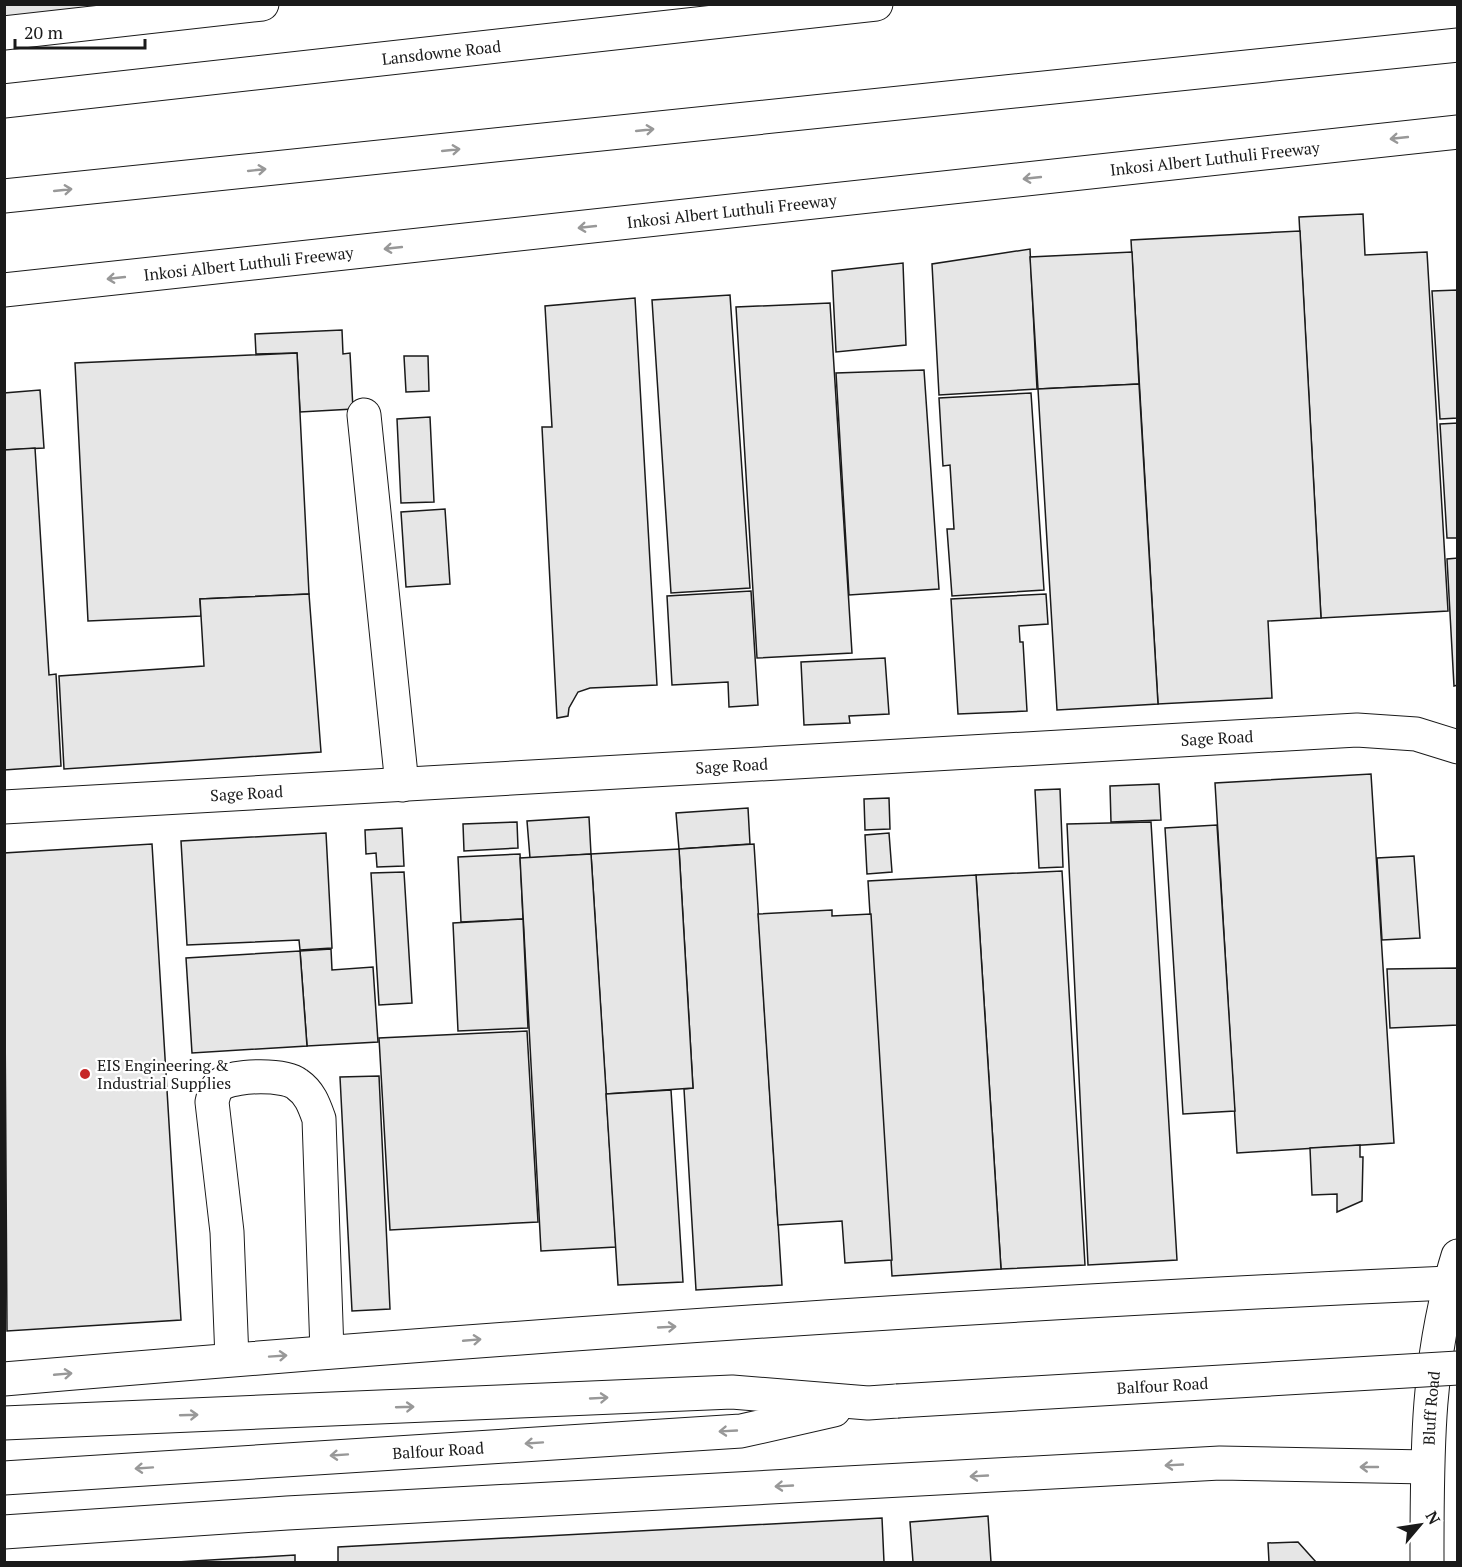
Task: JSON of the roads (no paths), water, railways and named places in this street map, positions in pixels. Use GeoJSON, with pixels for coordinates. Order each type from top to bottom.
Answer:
{"type":"FeatureCollection","features":[{"type":"Feature","properties":{"kind":"main road"},"geometry":{"type":"LineString","coordinates":[[4,33],[262,4]]}},
{"type":"Feature","properties":{"kind":"main road","name":"Lansdowne Road"},"geometry":{"type":"LineString","coordinates":[[4,101],[876,4]]}},
{"type":"Feature","properties":{"kind":"main road"},"geometry":{"type":"LineString","coordinates":[[4,196],[1458,45]]}},
{"type":"Feature","properties":{"kind":"main road","name":"Inkosi Albert Luthuli Freeway"},"geometry":{"type":"LineString","coordinates":[[4,290],[1458,132]]}},
{"type":"Feature","properties":{"kind":"main road"},"geometry":{"type":"LineString","coordinates":[[364,415],[402,784]]}},
{"type":"Feature","properties":{"kind":"main road","name":"Sage Road"},"geometry":{"type":"LineString","coordinates":[[4,807],[1357,730],[1416,734],[1458,747]]}},
{"type":"Feature","properties":{"kind":"main road"},"geometry":{"type":"LineString","coordinates":[[232,1359],[227,1232],[212,1102],[216,1089],[224,1082],[248,1078],[279,1077],[295,1082],[312,1100],[319,1119],[327,1352]]}},
{"type":"Feature","properties":{"kind":"main road"},"geometry":{"type":"LineString","coordinates":[[4,1379],[568,1333],[1320,1288],[1453,1270]]}},
{"type":"Feature","properties":{"kind":"main road","name":"Bluff Road"},"geometry":{"type":"LineString","coordinates":[[1427,1563],[1427,1428],[1436,1351],[1453,1270]]}},
{"type":"Feature","properties":{"kind":"main road","name":"Balfour Road"},"geometry":{"type":"LineString","coordinates":[[4,1423],[732,1392],[882,1402],[1458,1368]]}},
{"type":"Feature","properties":{"kind":"main road","name":"Balfour Road"},"geometry":{"type":"LineString","coordinates":[[4,1478],[741,1431],[882,1402]]}},
{"type":"Feature","properties":{"kind":"main road"},"geometry":{"type":"LineString","coordinates":[[4,1532],[288,1513],[1220,1463],[1427,1467]]}},
{"type":"Feature","properties":{"kind":"place","name":"EIS Engineering & Industrial Supplies"},"geometry":{"type":"Point","coordinates":[85,1074]}}]}
